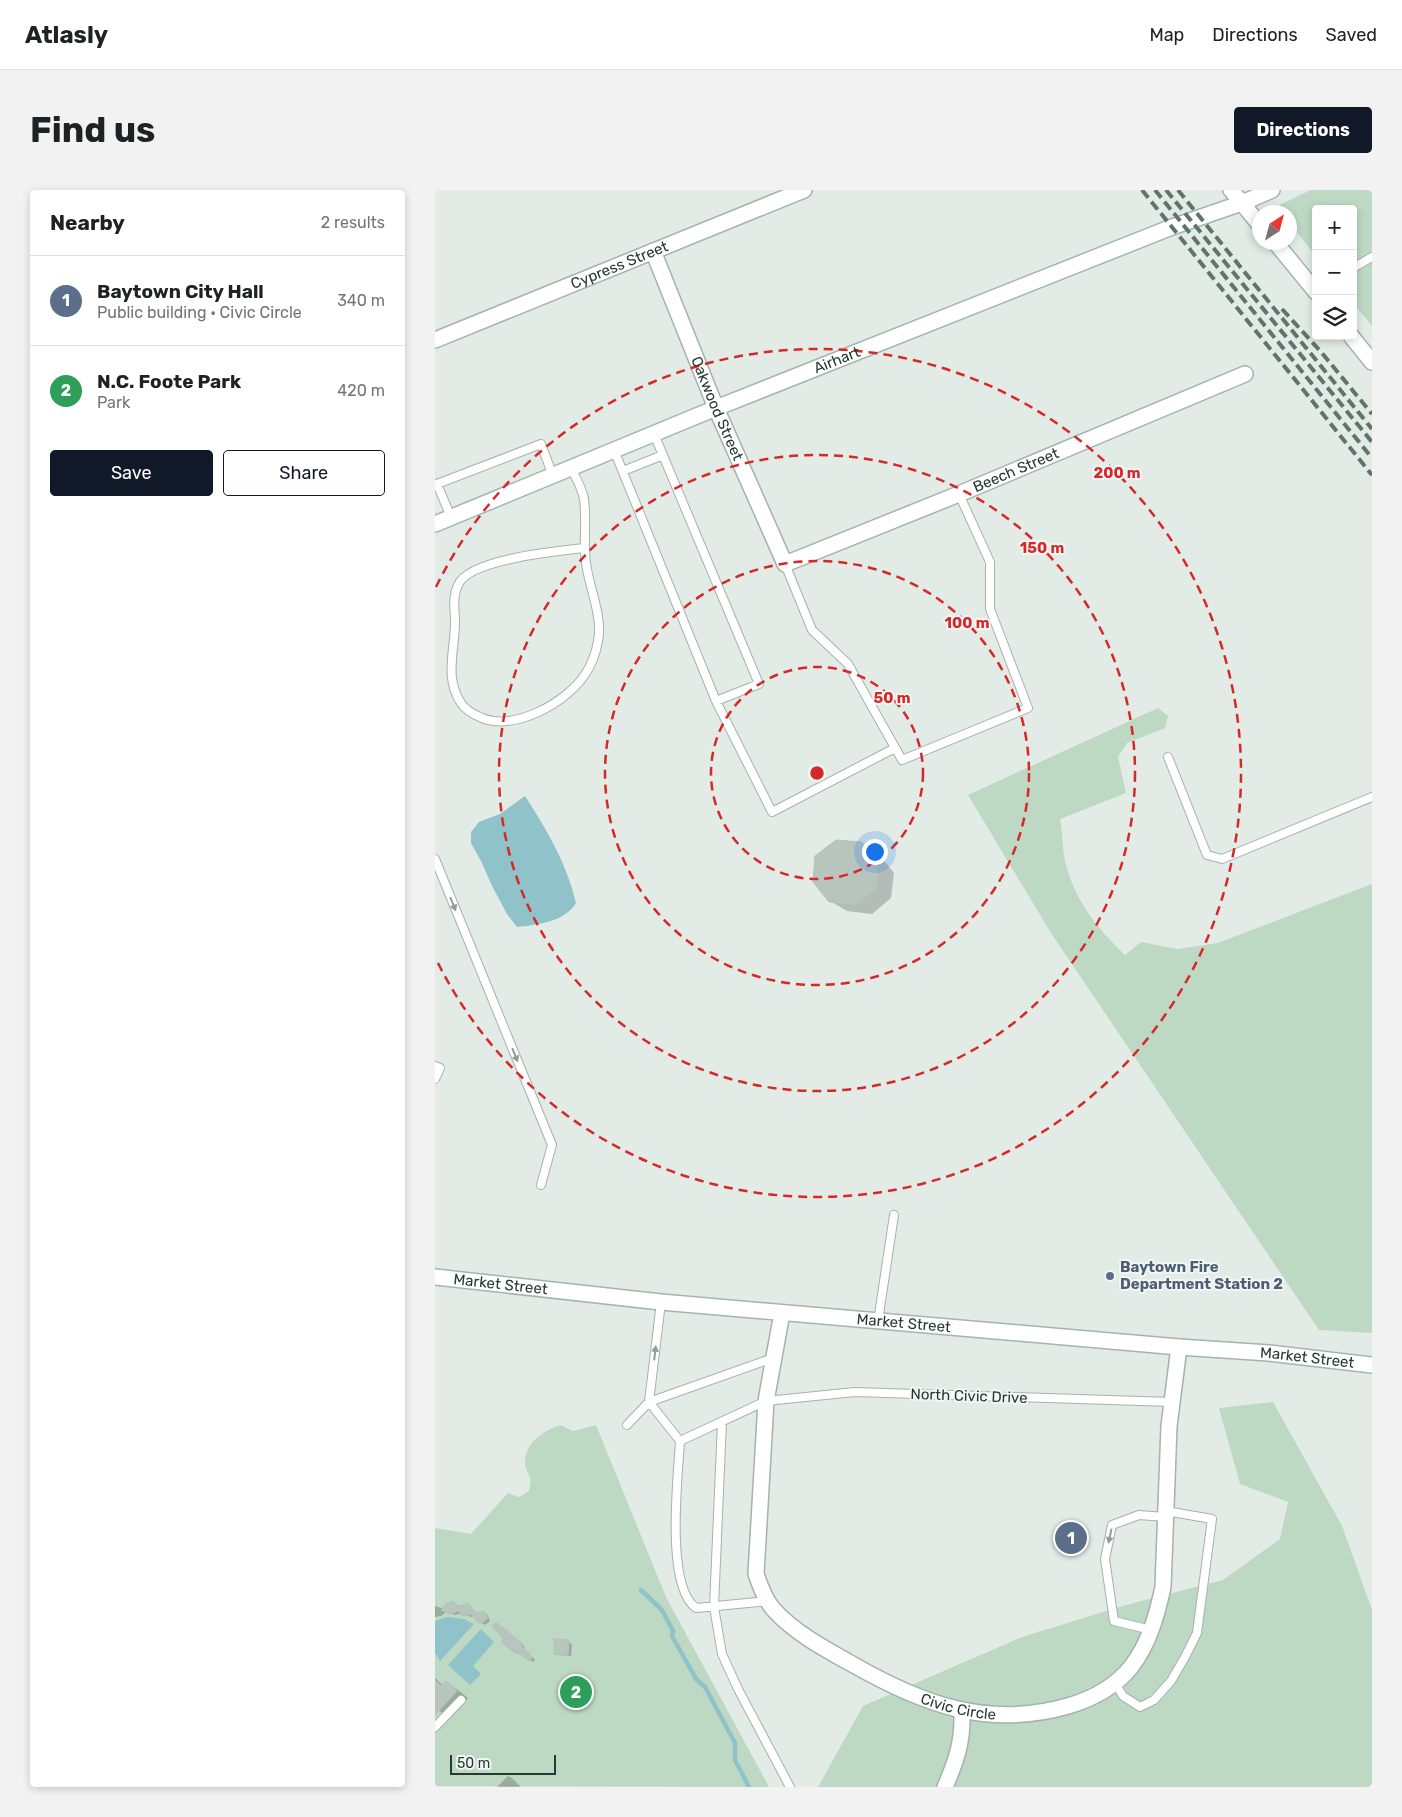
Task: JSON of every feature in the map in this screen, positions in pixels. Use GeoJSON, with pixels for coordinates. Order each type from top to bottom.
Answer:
{"type":"FeatureCollection","features":[{"type":"Feature","properties":{"kind":"street","name":"Cypress Street"},"geometry":{"type":"LineString","coordinates":[[435,340],[804,190]]}},
{"type":"Feature","properties":{"kind":"street"},"geometry":{"type":"LineString","coordinates":[[1231,190],[1252,215]]}},
{"type":"Feature","properties":{"kind":"street","name":"Airhart"},"geometry":{"type":"LineString","coordinates":[[435,524],[716,408],[1182,223],[1242,203],[1272,190]]}},
{"type":"Feature","properties":{"kind":"street"},"geometry":{"type":"LineString","coordinates":[[1282,250],[1312,286]]}},
{"type":"Feature","properties":{"kind":"street","name":"Oakwood Street"},"geometry":{"type":"LineString","coordinates":[[653,251],[716,408],[785,564]]}},
{"type":"Feature","properties":{"kind":"street"},"geometry":{"type":"LineString","coordinates":[[1354,340],[1372,362]]}},
{"type":"Feature","properties":{"kind":"street","name":"Beech Street"},"geometry":{"type":"LineString","coordinates":[[785,564],[959,494],[1245,374]]}},
{"type":"Feature","properties":{"kind":"street","name":"Market Street"},"geometry":{"type":"LineString","coordinates":[[435,1277],[661,1302],[1179,1347],[1269,1353],[1372,1365]]}},
{"type":"Feature","properties":{"kind":"street","name":"Civic Circle"},"geometry":{"type":"LineString","coordinates":[[782,1313],[780,1332],[765,1401],[756,1574],[762,1592],[774,1610],[797,1630],[830,1652],[864,1671],[905,1691],[938,1704],[962,1711],[991,1715],[1033,1714],[1079,1702],[1098,1694],[1115,1683],[1131,1667],[1143,1649],[1151,1630],[1163,1587],[1169,1426],[1179,1347]]}},
{"type":"Feature","properties":{"kind":"street"},"geometry":{"type":"LineString","coordinates":[[945,1787],[958,1754],[962,1737],[962,1711]]}},
{"type":"Feature","properties":{"kind":"lane"},"geometry":{"type":"LineString","coordinates":[[1357,266],[1372,257]]}},
{"type":"Feature","properties":{"kind":"lane"},"geometry":{"type":"LineString","coordinates":[[654,434],[759,684],[716,701]]}},
{"type":"Feature","properties":{"kind":"lane"},"geometry":{"type":"LineString","coordinates":[[451,517],[437,484],[541,444],[553,476]]}},
{"type":"Feature","properties":{"kind":"lane"},"geometry":{"type":"LineString","coordinates":[[614,450],[716,701],[772,812],[895,748]]}},
{"type":"Feature","properties":{"kind":"lane"},"geometry":{"type":"LineString","coordinates":[[623,470],[663,455]]}},
{"type":"Feature","properties":{"kind":"lane"},"geometry":{"type":"LineString","coordinates":[[571,468],[581,488],[584,500],[586,563],[597,617],[599,640],[594,658],[583,677],[567,693],[543,709],[521,719],[505,721],[489,720],[474,714],[461,704],[452,684],[451,656],[455,624],[453,601],[458,584],[465,575],[479,568],[547,552],[585,548]]}},
{"type":"Feature","properties":{"kind":"lane"},"geometry":{"type":"LineString","coordinates":[[785,564],[812,630],[848,664],[902,760],[1028,708],[990,608],[990,562],[959,494]]}},
{"type":"Feature","properties":{"kind":"lane"},"geometry":{"type":"LineString","coordinates":[[1168,757],[1207,854],[1222,859],[1372,796]]}},
{"type":"Feature","properties":{"kind":"lane"},"geometry":{"type":"LineString","coordinates":[[435,859],[552,1145],[541,1186]]}},
{"type":"Feature","properties":{"kind":"lane"},"geometry":{"type":"LineString","coordinates":[[435,1066],[440,1068],[435,1078]]}},
{"type":"Feature","properties":{"kind":"lane"},"geometry":{"type":"LineString","coordinates":[[878,1321],[894,1215]]}},
{"type":"Feature","properties":{"kind":"lane"},"geometry":{"type":"LineString","coordinates":[[661,1302],[649,1402],[680,1441],[675,1539],[679,1575],[690,1604],[696,1608],[768,1600]]}},
{"type":"Feature","properties":{"kind":"lane"},"geometry":{"type":"LineString","coordinates":[[627,1426],[649,1402],[773,1358]]}},
{"type":"Feature","properties":{"kind":"lane","name":"North Civic Drive"},"geometry":{"type":"LineString","coordinates":[[765,1401],[855,1392],[1172,1402]]}},
{"type":"Feature","properties":{"kind":"lane"},"geometry":{"type":"LineString","coordinates":[[680,1441],[765,1401]]}},
{"type":"Feature","properties":{"kind":"lane"},"geometry":{"type":"LineString","coordinates":[[722,1422],[714,1607],[721,1654],[790,1787]]}},
{"type":"Feature","properties":{"kind":"lane"},"geometry":{"type":"LineString","coordinates":[[1115,1683],[1123,1696],[1140,1707],[1154,1700],[1171,1682],[1197,1633],[1212,1519],[1165,1514],[1139,1515],[1113,1524],[1105,1559],[1114,1621],[1151,1630]]}},
{"type":"Feature","properties":{"kind":"lane"},"geometry":{"type":"LineString","coordinates":[[435,1727],[461,1700]]}},
{"type":"Feature","properties":{"kind":"green space"},"geometry":{"type":"Polygon","coordinates":[[[1311,190],[1372,190],[1372,326],[1357,308],[1357,205],[1312,205],[1312,251],[1297,233],[1297,205],[1279,205],[1311,190]]]}},
{"type":"Feature","properties":{"kind":"green space"},"geometry":{"type":"Polygon","coordinates":[[[1158,708],[1168,716],[1165,728],[1127,743],[1118,757],[1126,793],[1060,819],[1065,861],[1075,889],[1096,924],[1125,955],[1141,942],[1177,949],[1218,943],[1372,884],[1372,1333],[1319,1330],[1051,933],[968,795],[1158,708]]]}},
{"type":"Feature","properties":{"kind":"green space"},"geometry":{"type":"Polygon","coordinates":[[[1273,1402],[1342,1526],[1372,1610],[1372,1787],[818,1787],[863,1706],[1022,1637],[1126,1605],[1223,1580],[1280,1539],[1288,1502],[1240,1484],[1219,1408],[1273,1402]]]}},
{"type":"Feature","properties":{"kind":"green space"},"geometry":{"type":"Polygon","coordinates":[[[560,1425],[573,1431],[596,1425],[666,1597],[769,1787],[435,1786],[435,1528],[471,1534],[508,1493],[519,1497],[529,1491],[530,1479],[525,1464],[528,1450],[541,1434],[560,1425]]]}},
{"type":"Feature","properties":{"kind":"water"},"geometry":{"type":"Polygon","coordinates":[[[525,796],[562,861],[576,903],[558,918],[541,924],[517,927],[507,914],[471,843],[471,832],[479,822],[500,814],[525,796]]]}},
{"type":"Feature","properties":{"kind":"water"},"geometry":{"type":"Polygon","coordinates":[[[447,1617],[464,1619],[474,1624],[440,1661],[435,1653],[435,1621],[447,1617]]]}},
{"type":"Feature","properties":{"kind":"water"},"geometry":{"type":"Polygon","coordinates":[[[481,1629],[494,1642],[473,1666],[481,1674],[470,1685],[448,1665],[481,1629]]]}},
{"type":"Feature","properties":{"kind":"building"},"geometry":{"type":"Polygon","coordinates":[[[836,840],[862,842],[878,863],[876,889],[855,905],[829,902],[813,882],[815,856],[836,840]]]}},
{"type":"Feature","properties":{"kind":"building"},"geometry":{"type":"Polygon","coordinates":[[[453,1601],[457,1607],[468,1603],[476,1613],[484,1611],[487,1619],[481,1624],[471,1614],[462,1615],[459,1611],[450,1614],[441,1610],[447,1603],[453,1601]]]}},
{"type":"Feature","properties":{"kind":"building"},"geometry":{"type":"Polygon","coordinates":[[[496,1622],[523,1644],[521,1645],[532,1657],[529,1661],[516,1651],[514,1653],[501,1641],[503,1639],[492,1626],[496,1622]]]}},
{"type":"Feature","properties":{"kind":"building"},"geometry":{"type":"Polygon","coordinates":[[[554,1639],[569,1640],[568,1655],[554,1654],[554,1639]]]}},
{"type":"Feature","properties":{"kind":"building"},"geometry":{"type":"Polygon","coordinates":[[[435,1680],[441,1686],[446,1681],[457,1691],[435,1715],[435,1680]]]}},
{"type":"Feature","properties":{"kind":"waterway"},"geometry":{"type":"LineString","coordinates":[[641,1590],[662,1610],[673,1631],[672,1636],[696,1679],[705,1687],[735,1743],[735,1760],[749,1787]]}},
{"type":"Feature","properties":{"kind":"railway"},"geometry":{"type":"LineString","coordinates":[[1142,190],[1372,475]]}},
{"type":"Feature","properties":{"kind":"railway"},"geometry":{"type":"LineString","coordinates":[[1155,190],[1372,458]]}},
{"type":"Feature","properties":{"kind":"railway"},"geometry":{"type":"LineString","coordinates":[[1166,190],[1372,442]]}},
{"type":"Feature","properties":{"kind":"railway"},"geometry":{"type":"LineString","coordinates":[[1178,190],[1372,429]]}},
{"type":"Feature","properties":{"kind":"railway"},"geometry":{"type":"LineString","coordinates":[[1282,309],[1322,353],[1372,414]]}},
{"type":"Feature","properties":{"kind":"place","name":"Baytown Fire Department Station 2"},"geometry":{"type":"Point","coordinates":[1110,1276]}},
{"type":"Feature","properties":{"kind":"place","name":"Baytown City Hall"},"geometry":{"type":"Point","coordinates":[1071,1538]}},
{"type":"Feature","properties":{"kind":"place","name":"N.C. Foote Park"},"geometry":{"type":"Point","coordinates":[576,1692]}}]}
